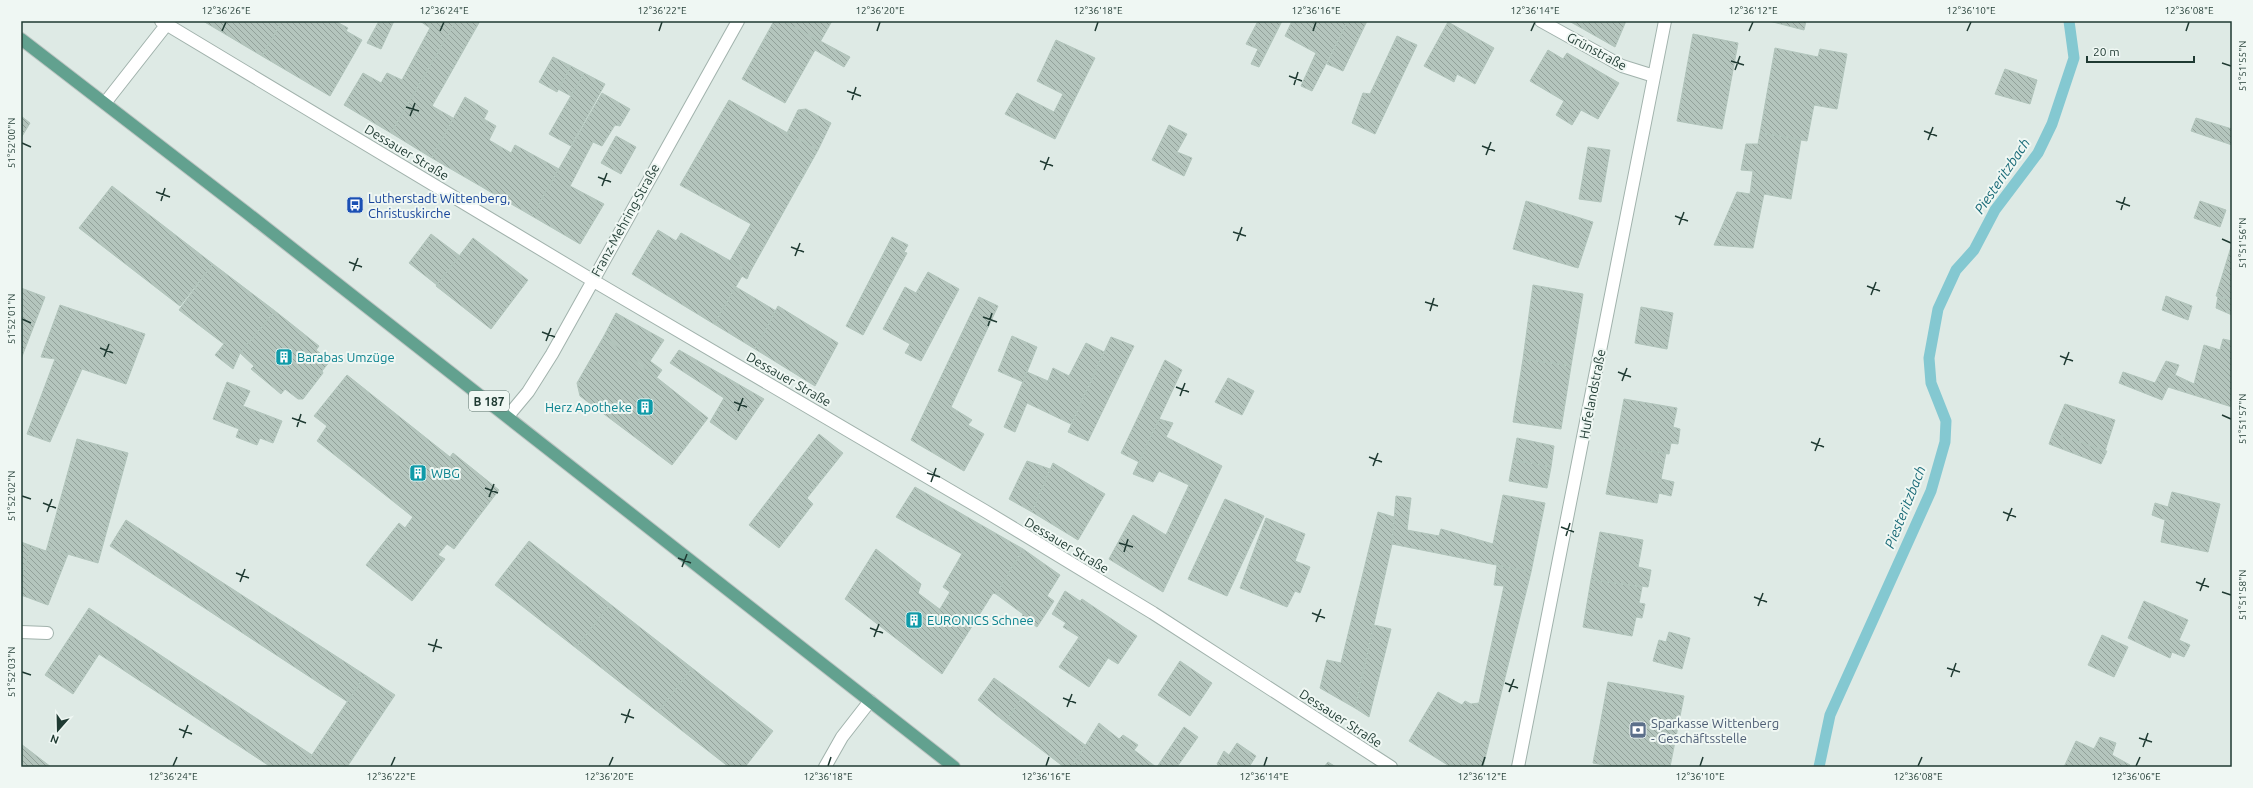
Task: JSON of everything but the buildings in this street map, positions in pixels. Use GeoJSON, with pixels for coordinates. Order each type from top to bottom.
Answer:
{"type":"FeatureCollection","features":[{"type":"Feature","properties":{"kind":"main road","name":"B 187"},"geometry":{"type":"LineString","coordinates":[[21,39],[508,416],[954,767]]}},
{"type":"Feature","properties":{"kind":"street","name":"Franz-Mehring-Straße"},"geometry":{"type":"LineString","coordinates":[[508,416],[541,371],[738,21]]}},
{"type":"Feature","properties":{"kind":"street","name":"Grünstraße"},"geometry":{"type":"LineString","coordinates":[[1542,21],[1622,66],[1654,76]]}},
{"type":"Feature","properties":{"kind":"street","name":"Hufelandstraße"},"geometry":{"type":"LineString","coordinates":[[1518,767],[1665,21]]}},
{"type":"Feature","properties":{"kind":"street","name":"Dessauer Straße"},"geometry":{"type":"LineString","coordinates":[[105,103],[164,23],[592,280],[1133,601],[1391,767]]}},
{"type":"Feature","properties":{"kind":"street"},"geometry":{"type":"LineString","coordinates":[[21,632],[47,633]]}},
{"type":"Feature","properties":{"kind":"street"},"geometry":{"type":"LineString","coordinates":[[825,767],[842,737],[870,701]]}},
{"type":"Feature","properties":{"kind":"waterway","name":"Piesteritzbach"},"geometry":{"type":"LineString","coordinates":[[1819,767],[1830,715],[1931,491],[1945,442],[1946,421],[1931,383],[1929,358],[1938,309],[1956,270],[1974,250],[1995,210],[2038,153],[2052,124],[2074,58],[2069,21]]}},
{"type":"Feature","properties":{"kind":"place","name":"Lutherstadt Wittenberg, Christuskirche"},"geometry":{"type":"Point","coordinates":[355,205]}},
{"type":"Feature","properties":{"kind":"place","name":"Barabas Umzüge"},"geometry":{"type":"Point","coordinates":[284,357]}},
{"type":"Feature","properties":{"kind":"place","name":"Herz Apotheke"},"geometry":{"type":"Point","coordinates":[645,407]}},
{"type":"Feature","properties":{"kind":"place","name":"WBG"},"geometry":{"type":"Point","coordinates":[418,473]}},
{"type":"Feature","properties":{"kind":"place","name":"EURONICS Schnee"},"geometry":{"type":"Point","coordinates":[914,620]}},
{"type":"Feature","properties":{"kind":"place","name":"Sparkasse Wittenberg - Geschäftsstelle"},"geometry":{"type":"Point","coordinates":[1638,730]}}]}
